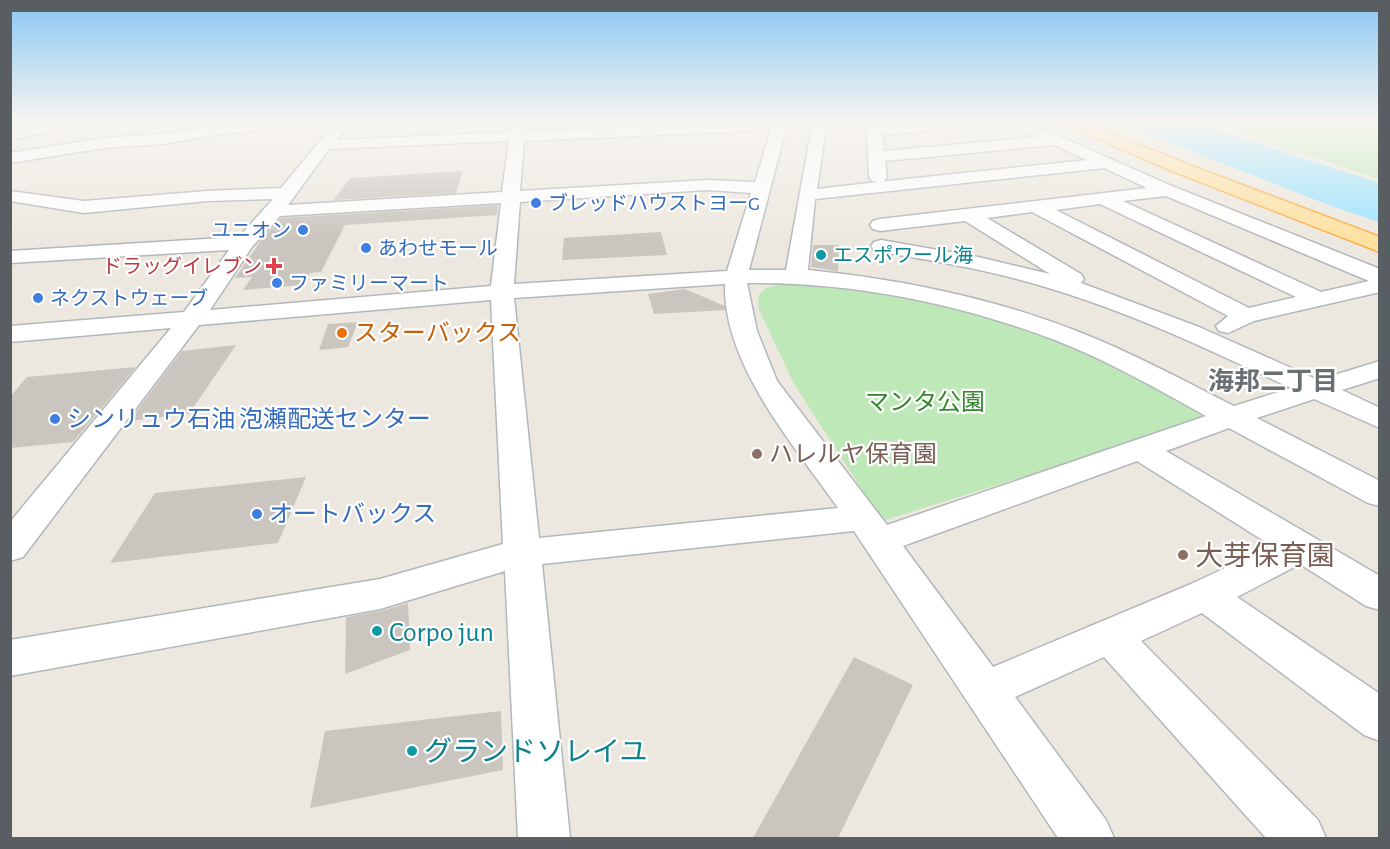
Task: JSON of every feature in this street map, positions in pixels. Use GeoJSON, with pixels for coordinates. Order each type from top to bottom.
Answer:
{"type":"FeatureCollection","features":[{"type":"Feature","properties":{"kind":"main road"},"geometry":{"type":"LineString","coordinates":[[1163,161],[1380,245]]}},
{"type":"Feature","properties":{"kind":"main road"},"geometry":{"type":"LineString","coordinates":[[1179,161],[1380,237]]}},
{"type":"Feature","properties":{"kind":"street"},"geometry":{"type":"LineString","coordinates":[[10,548],[193,317],[245,243],[312,161]]}},
{"type":"Feature","properties":{"kind":"street"},"geometry":{"type":"LineString","coordinates":[[514,161],[502,292],[520,553],[544,838]]}},
{"type":"Feature","properties":{"kind":"street"},"geometry":{"type":"LineString","coordinates":[[768,161],[736,278],[736,293],[744,331],[764,382],[1088,838]]}},
{"type":"Feature","properties":{"kind":"street"},"geometry":{"type":"LineString","coordinates":[[796,276],[813,161]]}},
{"type":"Feature","properties":{"kind":"street"},"geometry":{"type":"LineString","coordinates":[[876,161],[884,285]]}},
{"type":"Feature","properties":{"kind":"street"},"geometry":{"type":"LineString","coordinates":[[1100,161],[1380,277]]}},
{"type":"Feature","properties":{"kind":"street"},"geometry":{"type":"LineString","coordinates":[[807,195],[1105,163]]}},
{"type":"Feature","properties":{"kind":"street"},"geometry":{"type":"LineString","coordinates":[[10,196],[84,207],[207,196],[280,202],[511,198],[707,185],[760,188]]}},
{"type":"Feature","properties":{"kind":"street"},"geometry":{"type":"LineString","coordinates":[[880,235],[969,215],[1166,190]]}},
{"type":"Feature","properties":{"kind":"street"},"geometry":{"type":"LineString","coordinates":[[1103,199],[1316,298]]}},
{"type":"Feature","properties":{"kind":"street"},"geometry":{"type":"LineString","coordinates":[[1036,207],[1246,316]]}},
{"type":"Feature","properties":{"kind":"street"},"geometry":{"type":"LineString","coordinates":[[969,215],[1106,300]]}},
{"type":"Feature","properties":{"kind":"street"},"geometry":{"type":"LineString","coordinates":[[880,235],[958,259],[1071,288],[1106,300],[1204,339],[1380,419]]}},
{"type":"Feature","properties":{"kind":"street"},"geometry":{"type":"LineString","coordinates":[[10,257],[245,243]]}},
{"type":"Feature","properties":{"kind":"street"},"geometry":{"type":"LineString","coordinates":[[10,334],[502,292],[736,278],[796,276],[884,285],[967,304],[1065,335],[1117,358],[1380,495]]}},
{"type":"Feature","properties":{"kind":"street"},"geometry":{"type":"LineString","coordinates":[[1204,339],[1246,316],[1380,285]]}},
{"type":"Feature","properties":{"kind":"street"},"geometry":{"type":"LineString","coordinates":[[10,658],[380,594],[520,553],[871,530],[1140,449],[1380,369]]}},
{"type":"Feature","properties":{"kind":"street"},"geometry":{"type":"LineString","coordinates":[[1140,449],[1380,595]]}},
{"type":"Feature","properties":{"kind":"street"},"geometry":{"type":"LineString","coordinates":[[983,691],[1205,595],[1301,548]]}},
{"type":"Feature","properties":{"kind":"street"},"geometry":{"type":"LineString","coordinates":[[1205,595],[1380,720]]}},
{"type":"Feature","properties":{"kind":"street"},"geometry":{"type":"LineString","coordinates":[[1110,636],[1300,838]]}},
{"type":"Feature","properties":{"kind":"green space"},"geometry":{"type":"Polygon","coordinates":[[[1324,161],[1379,161],[1379,179],[1324,161]]]}},
{"type":"Feature","properties":{"kind":"green space","name":"マンタ公園"},"geometry":{"type":"Polygon","coordinates":[[[795,281],[886,289],[1065,338],[1211,418],[882,521],[794,384],[759,310],[758,296],[766,288],[795,281]]]}},
{"type":"Feature","properties":{"kind":"water"},"geometry":{"type":"Polygon","coordinates":[[[1215,161],[1311,161],[1379,183],[1379,222],[1215,161]]]}},
{"type":"Feature","properties":{"kind":"building"},"geometry":{"type":"Polygon","coordinates":[[[463,171],[456,193],[334,200],[350,178],[463,171]]]}},
{"type":"Feature","properties":{"kind":"building"},"geometry":{"type":"Polygon","coordinates":[[[498,205],[497,215],[345,225],[321,272],[310,273],[303,285],[243,290],[252,277],[235,278],[262,239],[281,218],[498,205]]]}},
{"type":"Feature","properties":{"kind":"building"},"geometry":{"type":"Polygon","coordinates":[[[661,232],[667,255],[562,260],[564,238],[661,232]]]}},
{"type":"Feature","properties":{"kind":"building","name":"エスポワール海"},"geometry":{"type":"Polygon","coordinates":[[[813,245],[839,245],[838,271],[811,267],[813,245]]]}},
{"type":"Feature","properties":{"kind":"building"},"geometry":{"type":"Polygon","coordinates":[[[685,289],[725,306],[725,310],[654,314],[648,294],[685,289]]]}},
{"type":"Feature","properties":{"kind":"building"},"geometry":{"type":"Polygon","coordinates":[[[358,322],[348,347],[319,350],[328,324],[358,322]]]}},
{"type":"Feature","properties":{"kind":"building"},"geometry":{"type":"Polygon","coordinates":[[[236,345],[189,414],[129,421],[182,351],[236,345]]]}},
{"type":"Feature","properties":{"kind":"building","name":"シンリュウ石油 泡瀬配送センター"},"geometry":{"type":"Polygon","coordinates":[[[136,367],[73,442],[10,448],[10,397],[27,377],[136,367]]]}},
{"type":"Feature","properties":{"kind":"building"},"geometry":{"type":"Polygon","coordinates":[[[306,477],[278,543],[110,563],[155,493],[306,477]]]}},
{"type":"Feature","properties":{"kind":"building","name":"Corpo jun"},"geometry":{"type":"Polygon","coordinates":[[[408,603],[410,650],[345,674],[346,617],[381,611],[408,603]]]}},
{"type":"Feature","properties":{"kind":"building"},"geometry":{"type":"Polygon","coordinates":[[[854,657],[913,685],[838,838],[753,838],[854,657]]]}},
{"type":"Feature","properties":{"kind":"building","name":"グランドソレイユ"},"geometry":{"type":"Polygon","coordinates":[[[501,711],[503,770],[310,808],[325,731],[501,711]]]}},
{"type":"Feature","properties":{"kind":"place","name":"ブレッドハウストヨーG"},"geometry":{"type":"Point","coordinates":[536,203]}},
{"type":"Feature","properties":{"kind":"place","name":"ユニオン"},"geometry":{"type":"Point","coordinates":[303,230]}},
{"type":"Feature","properties":{"kind":"place","name":"あわせモール"},"geometry":{"type":"Point","coordinates":[366,248]}},
{"type":"Feature","properties":{"kind":"place","name":"エスポワール海"},"geometry":{"type":"Point","coordinates":[821,255]}},
{"type":"Feature","properties":{"kind":"place","name":"ドラッグイレブン"},"geometry":{"type":"Point","coordinates":[274,266]}},
{"type":"Feature","properties":{"kind":"place","name":"ファミリーマート"},"geometry":{"type":"Point","coordinates":[277,283]}},
{"type":"Feature","properties":{"kind":"place","name":"ネクストウェーブ"},"geometry":{"type":"Point","coordinates":[38,298]}},
{"type":"Feature","properties":{"kind":"place","name":"スターバックス"},"geometry":{"type":"Point","coordinates":[342,333]}},
{"type":"Feature","properties":{"kind":"place","name":"シンリュウ石油 泡瀬配送センター"},"geometry":{"type":"Point","coordinates":[55,419]}},
{"type":"Feature","properties":{"kind":"place","name":"ハレルヤ保育園"},"geometry":{"type":"Point","coordinates":[757,454]}},
{"type":"Feature","properties":{"kind":"place","name":"オートバックス"},"geometry":{"type":"Point","coordinates":[257,514]}},
{"type":"Feature","properties":{"kind":"place","name":"大芽保育園"},"geometry":{"type":"Point","coordinates":[1183,555]}},
{"type":"Feature","properties":{"kind":"place","name":"Corpo jun"},"geometry":{"type":"Point","coordinates":[377,631]}},
{"type":"Feature","properties":{"kind":"place","name":"グランドソレイユ"},"geometry":{"type":"Point","coordinates":[412,751]}},
{"type":"Feature","properties":{"kind":"district","name":"海邦二丁目"},"geometry":{"type":"Point","coordinates":[1273,381]}}]}
